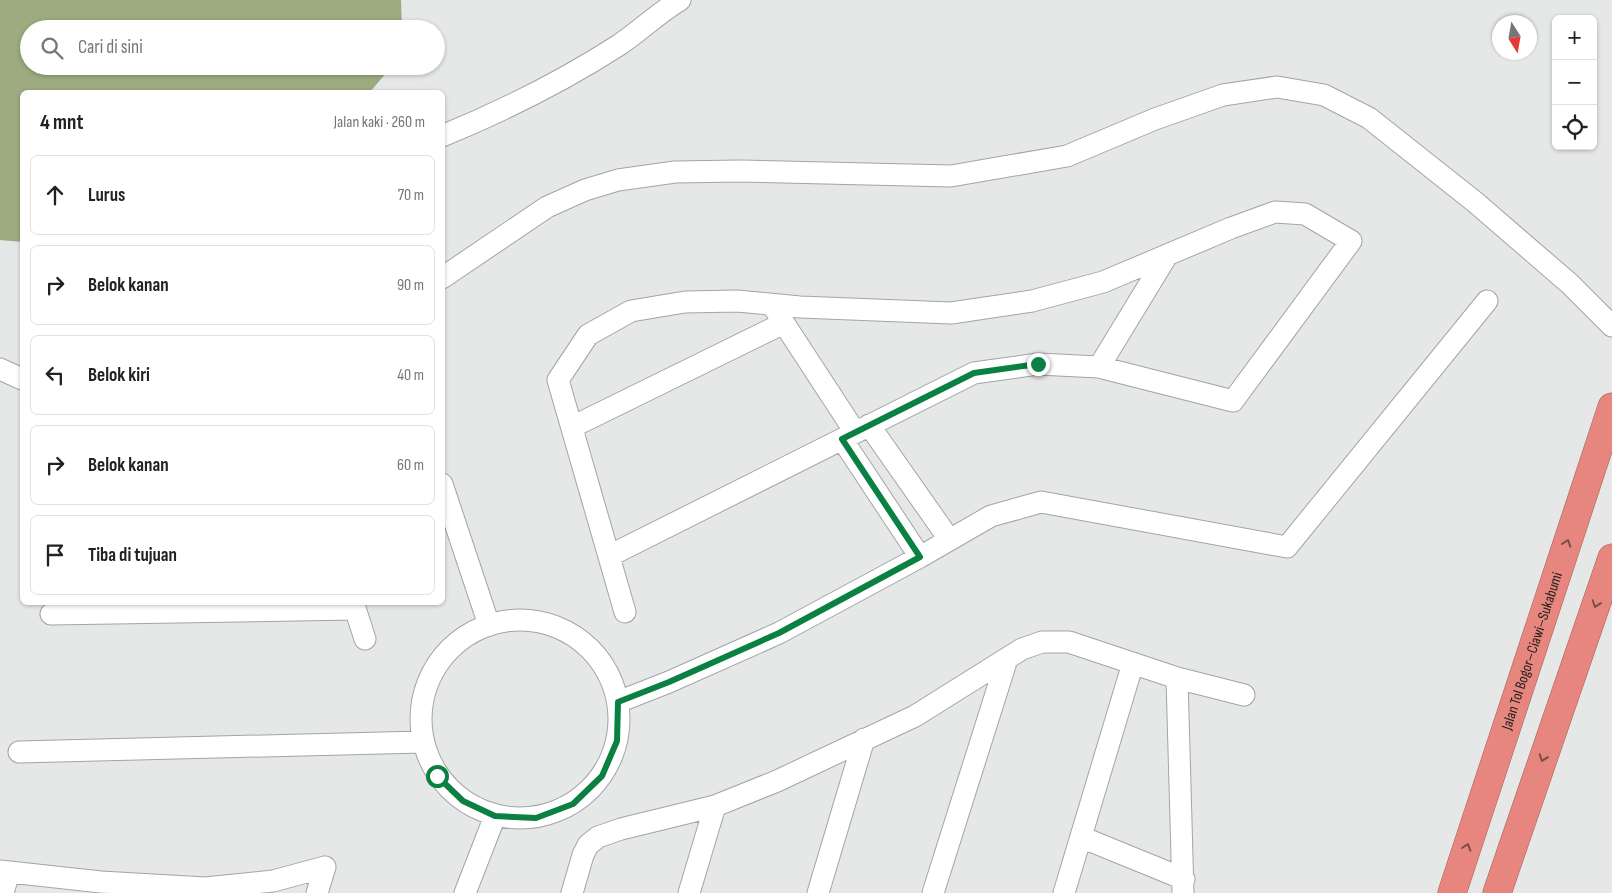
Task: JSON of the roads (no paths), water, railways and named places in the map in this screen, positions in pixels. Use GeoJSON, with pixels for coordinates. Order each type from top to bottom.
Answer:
{"type":"FeatureCollection","features":[{"type":"Feature","properties":{"kind":"highway","name":"Jalan Tol Bogor–Ciawi–Sukabumi"},"geometry":{"type":"LineString","coordinates":[[1452,893],[1612,408]]}},
{"type":"Feature","properties":{"kind":"highway"},"geometry":{"type":"LineString","coordinates":[[1497,893],[1612,558]]}},
{"type":"Feature","properties":{"kind":"street"},"geometry":{"type":"LineString","coordinates":[[445,135],[535,93],[580,69],[620,45],[680,0]]}},
{"type":"Feature","properties":{"kind":"street"},"geometry":{"type":"LineString","coordinates":[[445,276],[547,207],[585,190],[618,180],[675,172],[740,171],[951,176],[1067,156],[1155,119],[1223,95],[1277,87],[1324,95],[1369,118],[1483,208],[1570,284],[1612,326]]}},
{"type":"Feature","properties":{"kind":"street"},"geometry":{"type":"LineString","coordinates":[[609,556],[974,373],[1038,364],[1099,367],[1233,401],[1351,241],[1305,214],[1276,212],[1231,228],[1103,282],[1032,301],[952,313],[800,306],[771,302],[685,302],[631,311],[588,335],[558,380],[625,612]]}},
{"type":"Feature","properties":{"kind":"street"},"geometry":{"type":"LineString","coordinates":[[1099,367],[1166,257]]}},
{"type":"Feature","properties":{"kind":"street"},"geometry":{"type":"LineString","coordinates":[[618,702],[669,682],[779,633],[920,557],[991,516],[1041,502],[1287,547],[1487,301]]}},
{"type":"Feature","properties":{"kind":"street"},"geometry":{"type":"LineString","coordinates":[[771,302],[855,432],[920,557]]}},
{"type":"Feature","properties":{"kind":"street"},"geometry":{"type":"LineString","coordinates":[[572,427],[784,323]]}},
{"type":"Feature","properties":{"kind":"street"},"geometry":{"type":"LineString","coordinates":[[0,369],[20,377]]}},
{"type":"Feature","properties":{"kind":"street"},"geometry":{"type":"LineString","coordinates":[[855,432],[949,540]]}},
{"type":"Feature","properties":{"kind":"street"},"geometry":{"type":"LineString","coordinates":[[445,493],[489,625]]}},
{"type":"Feature","properties":{"kind":"street"},"geometry":{"type":"LineString","coordinates":[[51,614],[200,607],[354,606],[365,640]]}},
{"type":"Feature","properties":{"kind":"street"},"geometry":{"type":"LineString","coordinates":[[522,620],[555,627],[570,635],[584,644],[607,670],[618,702],[617,741],[602,776],[573,804],[536,818],[495,816],[463,801],[437,776],[422,742],[421,706],[433,671],[456,643],[489,625],[522,620]]}},
{"type":"Feature","properties":{"kind":"street"},"geometry":{"type":"LineString","coordinates":[[572,893],[583,855],[588,845],[598,837],[715,806],[777,781],[915,716],[1022,649],[1042,642],[1069,642],[1177,678],[1244,695]]}},
{"type":"Feature","properties":{"kind":"street"},"geometry":{"type":"LineString","coordinates":[[933,893],[1007,659]]}},
{"type":"Feature","properties":{"kind":"street"},"geometry":{"type":"LineString","coordinates":[[1064,893],[1133,663]]}},
{"type":"Feature","properties":{"kind":"street"},"geometry":{"type":"LineString","coordinates":[[1081,837],[1184,886],[1177,678]]}},
{"type":"Feature","properties":{"kind":"street"},"geometry":{"type":"LineString","coordinates":[[818,893],[864,739]]}},
{"type":"Feature","properties":{"kind":"street"},"geometry":{"type":"LineString","coordinates":[[19,752],[422,742]]}},
{"type":"Feature","properties":{"kind":"street"},"geometry":{"type":"LineString","coordinates":[[689,893],[715,806]]}},
{"type":"Feature","properties":{"kind":"street"},"geometry":{"type":"LineString","coordinates":[[465,893],[495,816]]}},
{"type":"Feature","properties":{"kind":"street"},"geometry":{"type":"LineString","coordinates":[[3,893],[5,872],[100,887],[204,890],[273,882],[325,867],[317,893]]}}]}
